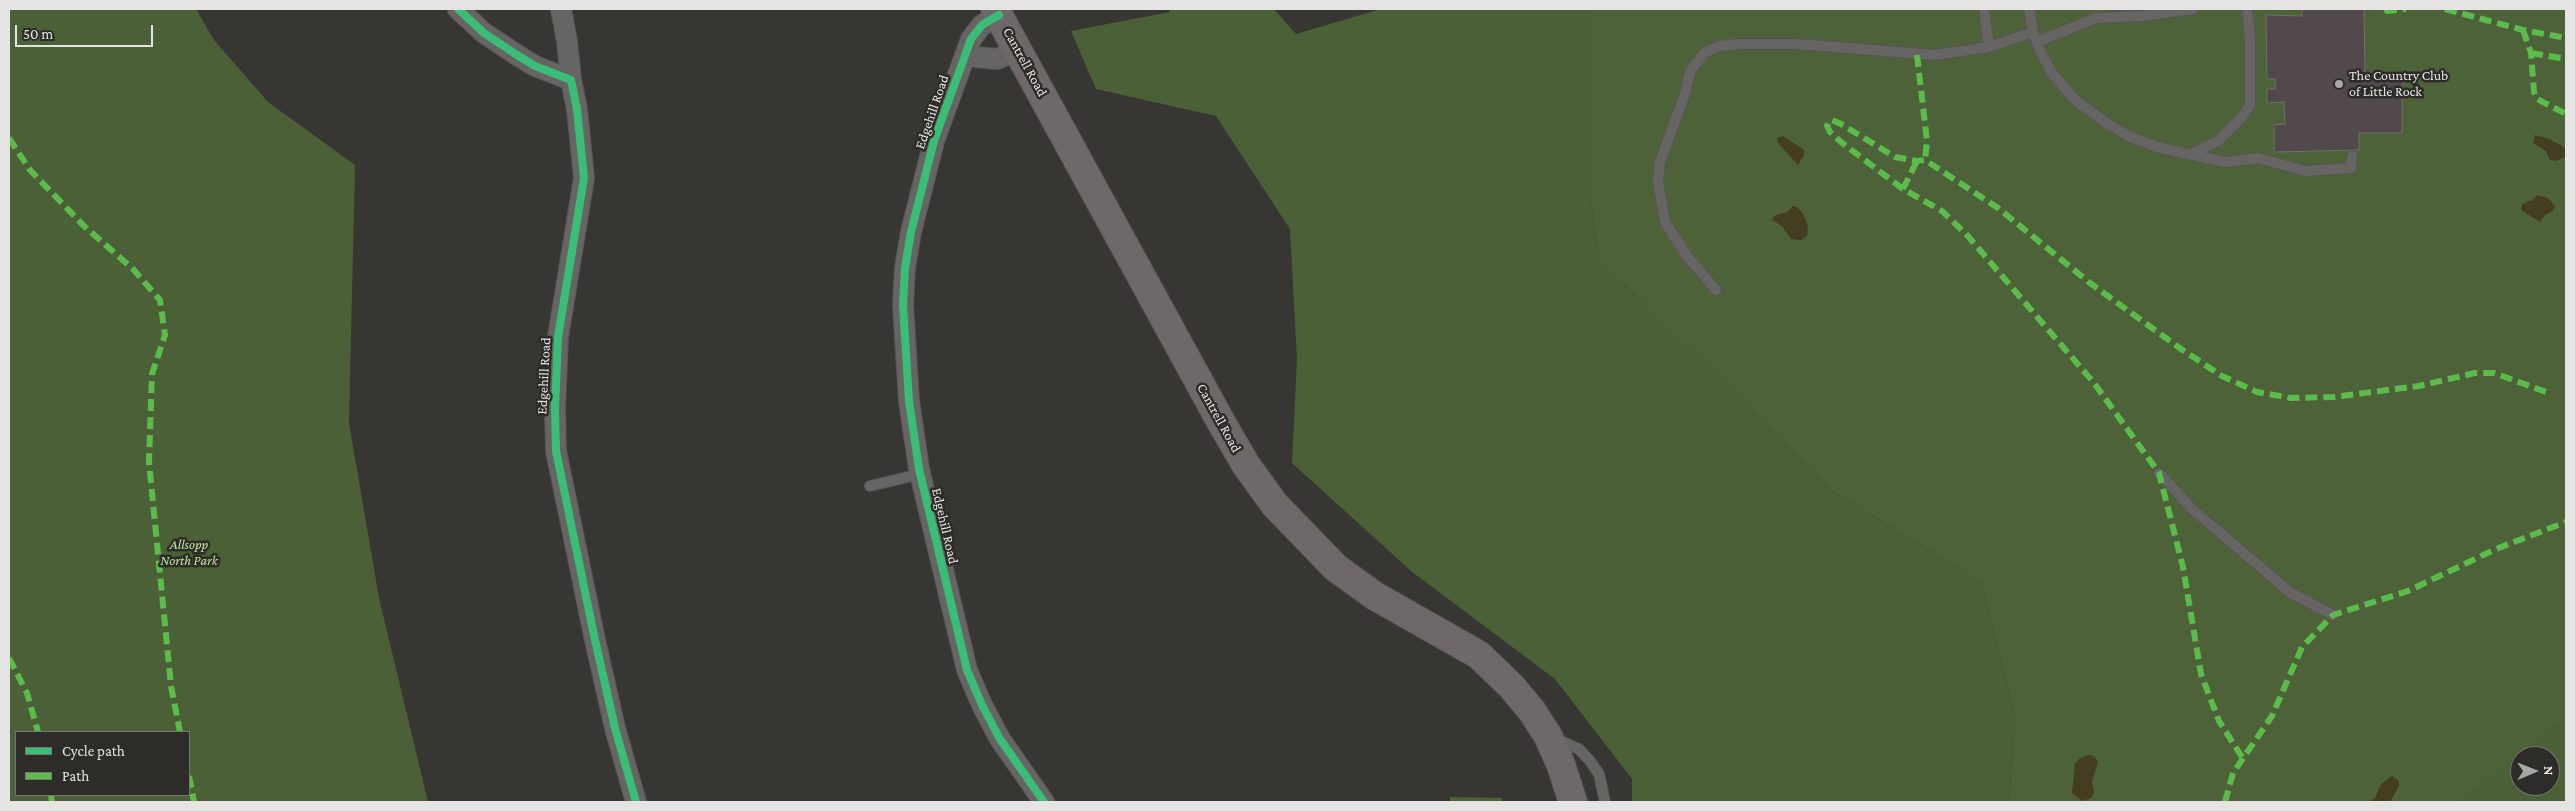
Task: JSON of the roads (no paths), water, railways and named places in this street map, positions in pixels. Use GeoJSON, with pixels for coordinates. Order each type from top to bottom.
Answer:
{"type":"FeatureCollection","features":[{"type":"Feature","properties":{"kind":"main road","name":"Cantrell Road"},"geometry":{"type":"LineString","coordinates":[[997,12],[1020,50],[1221,422],[1246,465],[1275,505],[1336,568],[1375,596],[1479,655],[1512,687],[1532,711],[1548,736],[1561,765],[1573,802]]}},
{"type":"Feature","properties":{"kind":"street"},"geometry":{"type":"LineString","coordinates":[[458,9],[484,33],[517,55],[535,66],[570,80]]}},
{"type":"Feature","properties":{"kind":"street","name":"Edgehill Road"},"geometry":{"type":"LineString","coordinates":[[561,9],[567,41],[570,80],[578,109],[584,178],[558,337],[555,442],[595,640],[615,728],[636,802]]}},
{"type":"Feature","properties":{"kind":"street","name":"Edgehill Road"},"geometry":{"type":"LineString","coordinates":[[997,12],[976,31],[934,141],[911,232],[905,268],[903,305],[909,401],[920,474],[967,670],[982,705],[1000,739],[1044,802]]}},
{"type":"Feature","properties":{"kind":"street"},"geometry":{"type":"LineString","coordinates":[[966,53],[981,58],[997,59],[1020,50]]}},
{"type":"Feature","properties":{"kind":"lane"},"geometry":{"type":"LineString","coordinates":[[1984,9],[1989,47]]}},
{"type":"Feature","properties":{"kind":"lane"},"geometry":{"type":"LineString","coordinates":[[2029,9],[2035,37],[2052,73],[2066,91],[2106,123],[2131,137],[2158,147],[2225,162],[2258,158],[2305,171],[2351,168],[2352,156]]}},
{"type":"Feature","properties":{"kind":"lane"},"geometry":{"type":"LineString","coordinates":[[1716,290],[1687,256],[1664,222],[1658,182],[1660,162],[1685,94],[1690,72],[1704,53],[1719,46],[1737,44],[1806,44],[1863,48],[1917,55],[1954,53],[2035,37],[2096,18],[2143,16],[2193,9]]}},
{"type":"Feature","properties":{"kind":"lane"},"geometry":{"type":"LineString","coordinates":[[2191,154],[2218,141],[2241,118],[2250,105],[2250,38],[2247,9]]}},
{"type":"Feature","properties":{"kind":"lane"},"geometry":{"type":"LineString","coordinates":[[2159,473],[2193,510],[2292,593],[2333,615]]}},
{"type":"Feature","properties":{"kind":"lane"},"geometry":{"type":"LineString","coordinates":[[870,486],[920,474]]}},
{"type":"Feature","properties":{"kind":"lane"},"geometry":{"type":"LineString","coordinates":[[1548,736],[1566,741],[1590,761],[1599,774],[1605,802]]}},
{"type":"Feature","properties":{"kind":"place","name":"The Country Club of Little Rock"},"geometry":{"type":"Point","coordinates":[2339,84]}},
{"type":"Feature","properties":{"kind":"park label","name":"Allsopp North Park"},"geometry":{"type":"Point","coordinates":[189,554]}}]}
